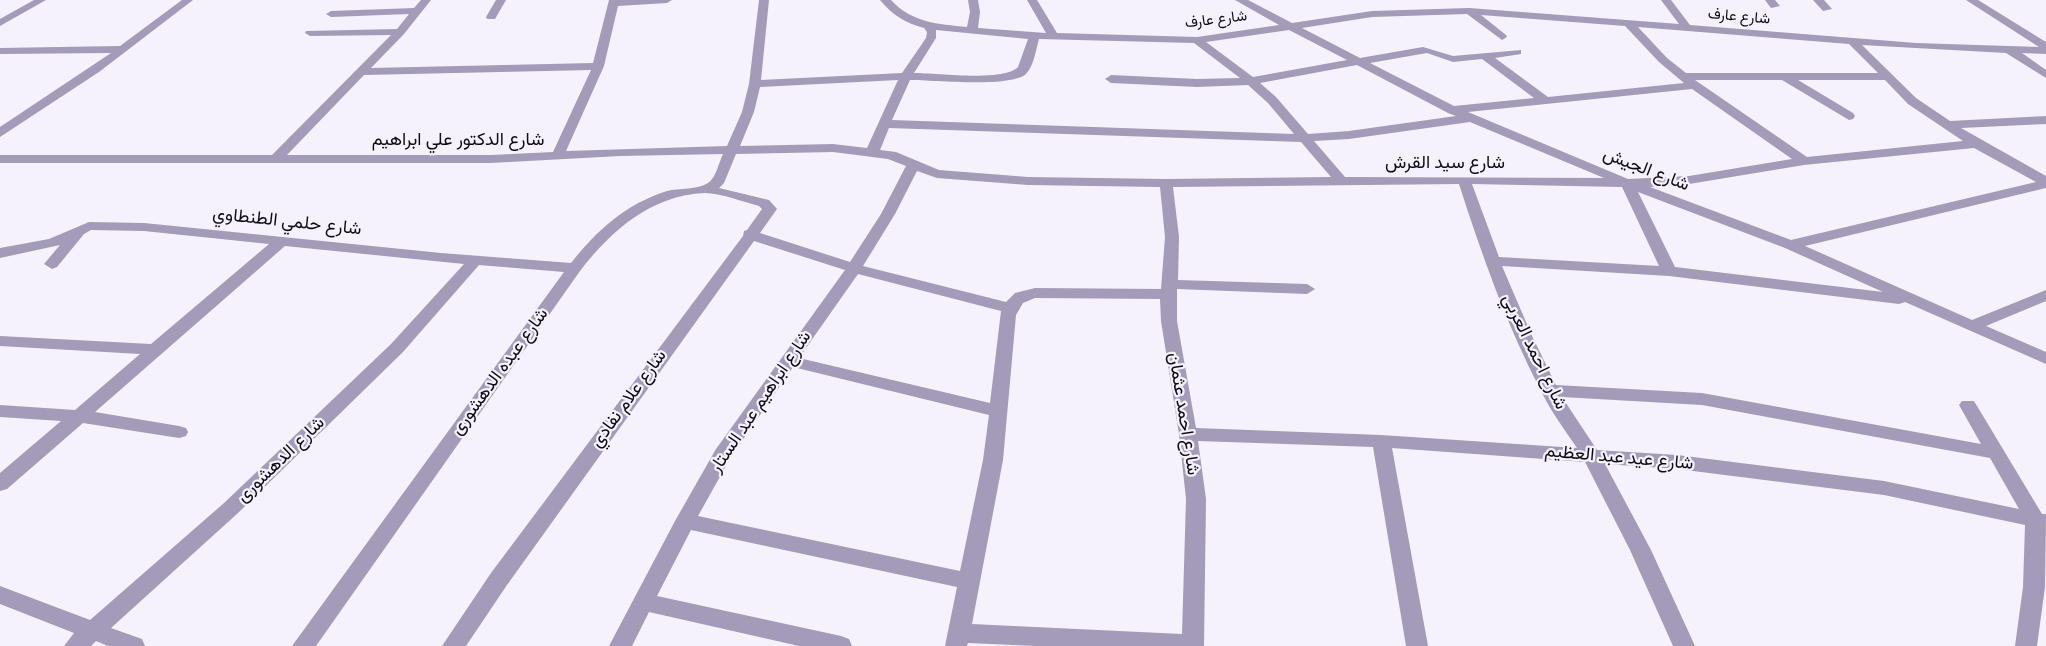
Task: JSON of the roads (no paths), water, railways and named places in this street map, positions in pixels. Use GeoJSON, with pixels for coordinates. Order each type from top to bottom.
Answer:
{"type":"FeatureCollection","features":[{"type":"Feature","properties":{"kind":"street"},"geometry":{"type":"LineString","coordinates":[[0,23],[6,17],[41,0]]}},
{"type":"Feature","properties":{"kind":"street"},"geometry":{"type":"LineString","coordinates":[[0,134],[124,49],[188,0]]}},
{"type":"Feature","properties":{"kind":"street"},"geometry":{"type":"LineString","coordinates":[[277,158],[400,32],[426,0]]}},
{"type":"Feature","properties":{"kind":"street"},"geometry":{"type":"LineString","coordinates":[[491,17],[501,0]]}},
{"type":"Feature","properties":{"kind":"street"},"geometry":{"type":"LineString","coordinates":[[557,156],[598,66],[614,1],[668,0]]}},
{"type":"Feature","properties":{"kind":"street"},"geometry":{"type":"LineString","coordinates":[[707,189],[717,183],[748,112],[755,84],[765,0]]}},
{"type":"Feature","properties":{"kind":"street","name":"شارع عارف"},"geometry":{"type":"LineString","coordinates":[[885,0],[895,11],[913,22],[928,26],[972,32],[1053,36],[1197,40],[1372,14],[1445,10],[1469,5],[1629,24],[1852,41],[2008,50],[2046,49]]}},
{"type":"Feature","properties":{"kind":"street"},"geometry":{"type":"LineString","coordinates":[[972,32],[975,12],[973,0]]}},
{"type":"Feature","properties":{"kind":"street"},"geometry":{"type":"LineString","coordinates":[[1032,0],[1053,36]]}},
{"type":"Feature","properties":{"kind":"street","name":"شارع الجيش"},"geometry":{"type":"LineString","coordinates":[[1240,0],[1452,110],[1627,183],[1790,245],[2046,359]]}},
{"type":"Feature","properties":{"kind":"street"},"geometry":{"type":"LineString","coordinates":[[1469,5],[1490,0]]}},
{"type":"Feature","properties":{"kind":"street"},"geometry":{"type":"LineString","coordinates":[[1666,0],[1688,28]]}},
{"type":"Feature","properties":{"kind":"street"},"geometry":{"type":"LineString","coordinates":[[1818,0],[1827,9]]}},
{"type":"Feature","properties":{"kind":"street"},"geometry":{"type":"LineString","coordinates":[[1971,0],[2046,49]]}},
{"type":"Feature","properties":{"kind":"street"},"geometry":{"type":"LineString","coordinates":[[1469,5],[1502,37]]}},
{"type":"Feature","properties":{"kind":"street"},"geometry":{"type":"LineString","coordinates":[[331,14],[418,11]]}},
{"type":"Feature","properties":{"kind":"street"},"geometry":{"type":"LineString","coordinates":[[1629,24],[1663,60],[1682,76],[1804,161]]}},
{"type":"Feature","properties":{"kind":"street"},"geometry":{"type":"LineString","coordinates":[[872,152],[906,76],[931,38],[932,33],[928,26]]}},
{"type":"Feature","properties":{"kind":"street"},"geometry":{"type":"LineString","coordinates":[[309,33],[400,32]]}},
{"type":"Feature","properties":{"kind":"street"},"geometry":{"type":"LineString","coordinates":[[755,84],[906,76],[989,80],[1012,77],[1024,68],[1035,35]]}},
{"type":"Feature","properties":{"kind":"street"},"geometry":{"type":"LineString","coordinates":[[1197,40],[1272,100],[1341,181]]}},
{"type":"Feature","properties":{"kind":"street"},"geometry":{"type":"LineString","coordinates":[[1852,41],[1912,101],[1945,125],[2046,183]]}},
{"type":"Feature","properties":{"kind":"street"},"geometry":{"type":"LineString","coordinates":[[0,51],[124,49]]}},
{"type":"Feature","properties":{"kind":"street"},"geometry":{"type":"LineString","coordinates":[[1111,80],[1197,83],[1251,81],[1426,49],[1449,58],[1517,52]]}},
{"type":"Feature","properties":{"kind":"street"},"geometry":{"type":"LineString","coordinates":[[2008,50],[2046,75]]}},
{"type":"Feature","properties":{"kind":"street"},"geometry":{"type":"LineString","coordinates":[[1484,55],[1546,101]]}},
{"type":"Feature","properties":{"kind":"street"},"geometry":{"type":"LineString","coordinates":[[362,72],[598,66]]}},
{"type":"Feature","properties":{"kind":"street"},"geometry":{"type":"LineString","coordinates":[[1682,76],[1887,77]]}},
{"type":"Feature","properties":{"kind":"street"},"geometry":{"type":"LineString","coordinates":[[1784,77],[1849,116]]}},
{"type":"Feature","properties":{"kind":"street"},"geometry":{"type":"LineString","coordinates":[[1452,110],[1694,85]]}},
{"type":"Feature","properties":{"kind":"street"},"geometry":{"type":"LineString","coordinates":[[885,124],[1304,138],[1349,135],[1470,118]]}},
{"type":"Feature","properties":{"kind":"street"},"geometry":{"type":"LineString","coordinates":[[1945,125],[2046,120]]}},
{"type":"Feature","properties":{"kind":"street","name":"شارع سيد القرش"},"geometry":{"type":"LineString","coordinates":[[913,165],[937,174],[957,177],[1028,180],[1166,183],[1464,180],[1627,183],[1689,180],[1804,161],[1977,144]]}},
{"type":"Feature","properties":{"kind":"street","name":"شارع الدكتور علي ابراهيم"},"geometry":{"type":"LineString","coordinates":[[0,159],[491,159],[620,152],[833,148],[891,154],[913,165]]}},
{"type":"Feature","properties":{"kind":"street","name":"شارع ابراهيم عبد الستار"},"geometry":{"type":"LineString","coordinates":[[620,646],[685,521],[723,454],[854,268],[888,214],[913,165]]}},
{"type":"Feature","properties":{"kind":"street"},"geometry":{"type":"LineString","coordinates":[[2026,172],[2046,170]]}},
{"type":"Feature","properties":{"kind":"street","name":"شارع احمد العربي"},"geometry":{"type":"LineString","coordinates":[[1464,180],[1491,261],[1517,326],[1549,390],[1591,455],[1651,569],[1684,646]]}},
{"type":"Feature","properties":{"kind":"street","name":"شارع احمد عثمان"},"geometry":{"type":"LineString","coordinates":[[1166,183],[1172,237],[1169,289],[1176,370],[1188,434],[1196,499],[1193,645]]}},
{"type":"Feature","properties":{"kind":"street"},"geometry":{"type":"LineString","coordinates":[[1627,183],[1669,271]]}},
{"type":"Feature","properties":{"kind":"street"},"geometry":{"type":"LineString","coordinates":[[1790,245],[2046,183]]}},
{"type":"Feature","properties":{"kind":"street","name":"شارع علام نفادي"},"geometry":{"type":"LineString","coordinates":[[453,646],[749,234],[770,209],[767,205],[707,189]]}},
{"type":"Feature","properties":{"kind":"street","name":"شارع عبده الدهشورى"},"geometry":{"type":"LineString","coordinates":[[303,646],[575,268],[611,225],[632,211],[670,195],[707,189]]}},
{"type":"Feature","properties":{"kind":"street"},"geometry":{"type":"LineString","coordinates":[[52,264],[85,227]]}},
{"type":"Feature","properties":{"kind":"street","name":"شارع حلمي الطنطاوي"},"geometry":{"type":"LineString","coordinates":[[0,253],[53,243],[85,227],[144,227],[475,261],[575,268]]}},
{"type":"Feature","properties":{"kind":"street"},"geometry":{"type":"LineString","coordinates":[[749,234],[854,268],[1009,308]]}},
{"type":"Feature","properties":{"kind":"street"},"geometry":{"type":"LineString","coordinates":[[0,484],[282,241]]}},
{"type":"Feature","properties":{"kind":"street","name":"شارع الدهشورى"},"geometry":{"type":"LineString","coordinates":[[75,646],[201,537],[397,348],[475,261]]}},
{"type":"Feature","properties":{"kind":"street"},"geometry":{"type":"LineString","coordinates":[[1491,261],[1669,271],[1919,301]]}},
{"type":"Feature","properties":{"kind":"street"},"geometry":{"type":"LineString","coordinates":[[1193,645],[957,640],[993,460],[1009,308],[1018,298],[1035,293],[1169,289],[1307,289]]}},
{"type":"Feature","properties":{"kind":"street"},"geometry":{"type":"LineString","coordinates":[[1972,326],[2046,296]]}},
{"type":"Feature","properties":{"kind":"street"},"geometry":{"type":"LineString","coordinates":[[0,341],[156,350]]}},
{"type":"Feature","properties":{"kind":"street"},"geometry":{"type":"LineString","coordinates":[[789,361],[998,411]]}},
{"type":"Feature","properties":{"kind":"street"},"geometry":{"type":"LineString","coordinates":[[1549,390],[1702,399],[1996,453]]}},
{"type":"Feature","properties":{"kind":"street"},"geometry":{"type":"LineString","coordinates":[[1968,405],[1996,453],[2041,521],[2026,646]]}},
{"type":"Feature","properties":{"kind":"street"},"geometry":{"type":"LineString","coordinates":[[0,411],[78,416],[179,432]]}},
{"type":"Feature","properties":{"kind":"street","name":"شارع عيد عبد العظيم"},"geometry":{"type":"LineString","coordinates":[[1188,434],[1381,441],[1677,462],[1884,488],[2041,521]]}},
{"type":"Feature","properties":{"kind":"street"},"geometry":{"type":"LineString","coordinates":[[1381,441],[1417,646]]}},
{"type":"Feature","properties":{"kind":"street"},"geometry":{"type":"LineString","coordinates":[[685,521],[968,581]]}},
{"type":"Feature","properties":{"kind":"street"},"geometry":{"type":"LineString","coordinates":[[0,595],[92,632],[134,646]]}},
{"type":"Feature","properties":{"kind":"street"},"geometry":{"type":"LineString","coordinates":[[642,602],[841,646]]}}]}
